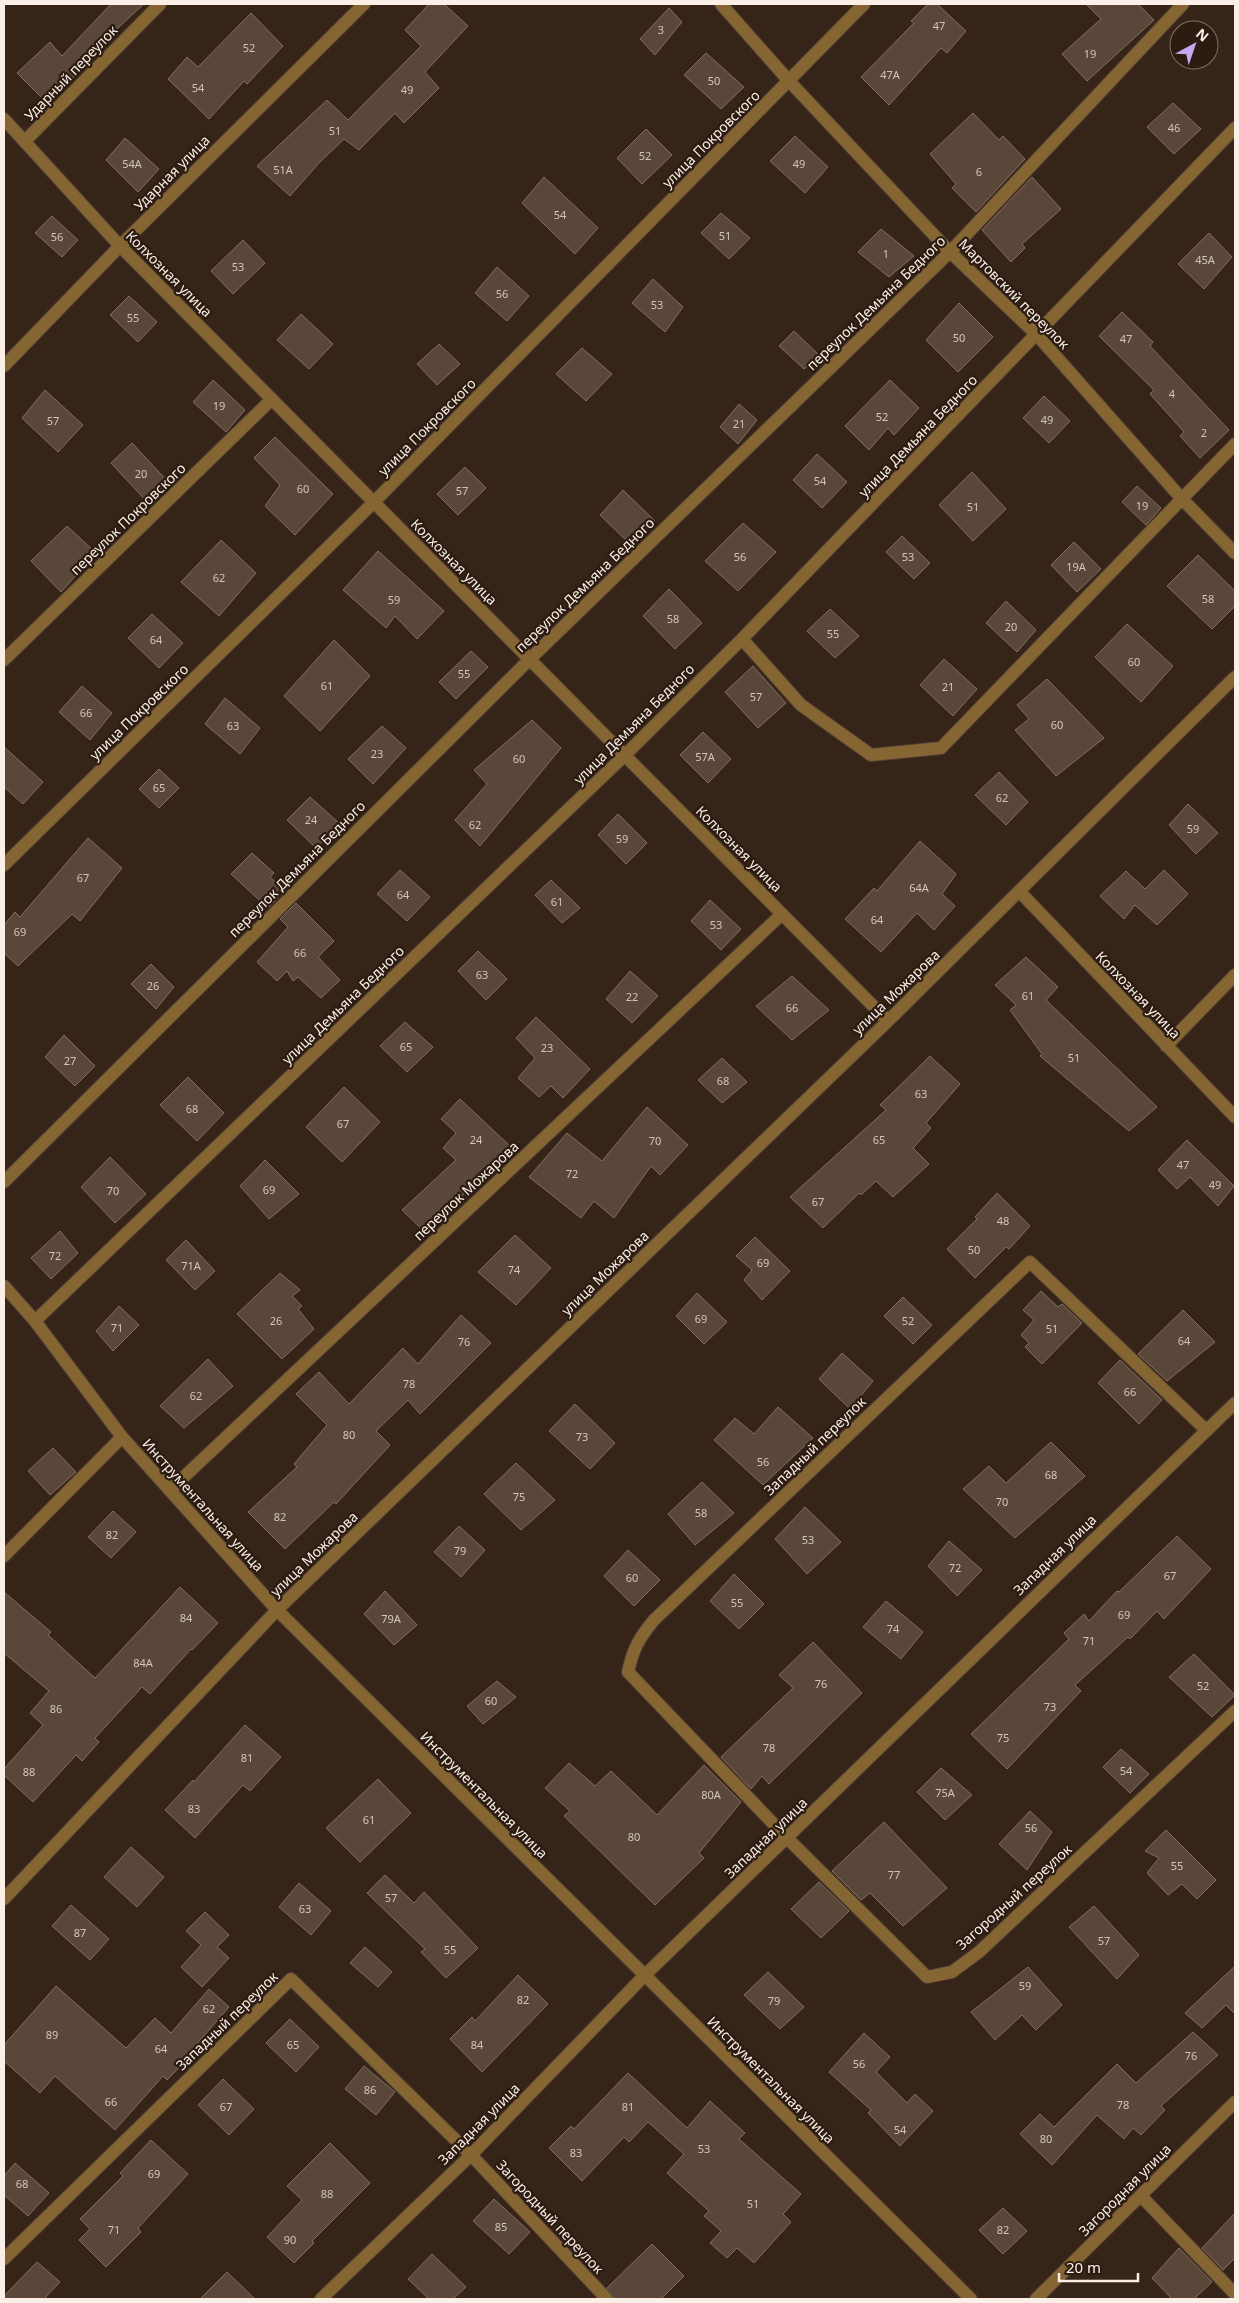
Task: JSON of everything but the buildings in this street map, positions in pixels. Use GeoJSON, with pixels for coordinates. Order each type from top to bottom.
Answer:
{"type":"FeatureCollection","features":[{"type":"Feature","properties":{"kind":"street","name":"Ударный переулок"},"geometry":{"type":"LineString","coordinates":[[25,141],[160,4]]}},
{"type":"Feature","properties":{"kind":"street","name":"Ударная улица"},"geometry":{"type":"LineString","coordinates":[[4,366],[120,246],[364,4]]}},
{"type":"Feature","properties":{"kind":"street","name":"Мартовский переулок"},"geometry":{"type":"LineString","coordinates":[[721,4],[789,81],[950,252],[1037,335],[1182,499],[1235,553]]}},
{"type":"Feature","properties":{"kind":"street","name":"улица Покровского"},"geometry":{"type":"LineString","coordinates":[[4,865],[374,502],[864,4]]}},
{"type":"Feature","properties":{"kind":"street","name":"переулок Демьяна Бедного"},"geometry":{"type":"LineString","coordinates":[[4,1182],[530,660],[950,252],[1183,4]]}},
{"type":"Feature","properties":{"kind":"street","name":"Колхозная улица"},"geometry":{"type":"LineString","coordinates":[[4,119],[120,246],[888,1021]]}},
{"type":"Feature","properties":{"kind":"street","name":"улица Демьяна Бедного"},"geometry":{"type":"LineString","coordinates":[[35,1321],[625,756],[742,639],[1235,128]]}},
{"type":"Feature","properties":{"kind":"street","name":"переулок Покровского"},"geometry":{"type":"LineString","coordinates":[[4,660],[272,399]]}},
{"type":"Feature","properties":{"kind":"street"},"geometry":{"type":"LineString","coordinates":[[742,639],[801,705],[871,755],[941,748],[1235,444]]}},
{"type":"Feature","properties":{"kind":"street","name":"улица Можарова"},"geometry":{"type":"LineString","coordinates":[[4,1899],[277,1610],[888,1021],[1235,677]]}},
{"type":"Feature","properties":{"kind":"street","name":"Колхозная улица"},"geometry":{"type":"LineString","coordinates":[[1020,892],[1235,1117]]}},
{"type":"Feature","properties":{"kind":"street","name":"переулок Можарова"},"geometry":{"type":"LineString","coordinates":[[170,1490],[782,914]]}},
{"type":"Feature","properties":{"kind":"street"},"geometry":{"type":"LineString","coordinates":[[1166,1046],[1235,975]]}},
{"type":"Feature","properties":{"kind":"street","name":"Западный переулок"},"geometry":{"type":"LineString","coordinates":[[787,1838],[628,1672],[632,1652],[641,1635],[654,1620],[1030,1262],[1206,1430]]}},
{"type":"Feature","properties":{"kind":"street","name":"Инструментальная улица"},"geometry":{"type":"LineString","coordinates":[[4,1286],[35,1321],[122,1437],[277,1610],[971,2299]]}},
{"type":"Feature","properties":{"kind":"street","name":"Западная улица"},"geometry":{"type":"LineString","coordinates":[[321,2299],[471,2154],[644,1976],[1235,1403]]}},
{"type":"Feature","properties":{"kind":"street"},"geometry":{"type":"LineString","coordinates":[[4,1556],[122,1437]]}},
{"type":"Feature","properties":{"kind":"street","name":"Загородный переулок"},"geometry":{"type":"LineString","coordinates":[[787,1838],[927,1977],[952,1972],[980,1952],[1235,1711]]}},
{"type":"Feature","properties":{"kind":"street","name":"Западный переулок"},"geometry":{"type":"LineString","coordinates":[[4,2259],[291,1979],[471,2154]]}},
{"type":"Feature","properties":{"kind":"street","name":"Загородная улица"},"geometry":{"type":"LineString","coordinates":[[1036,2299],[1235,2102]]}},
{"type":"Feature","properties":{"kind":"street","name":"Загородный переулок"},"geometry":{"type":"LineString","coordinates":[[471,2154],[607,2299]]}},
{"type":"Feature","properties":{"kind":"street"},"geometry":{"type":"LineString","coordinates":[[1141,2196],[1235,2294]]}}]}
